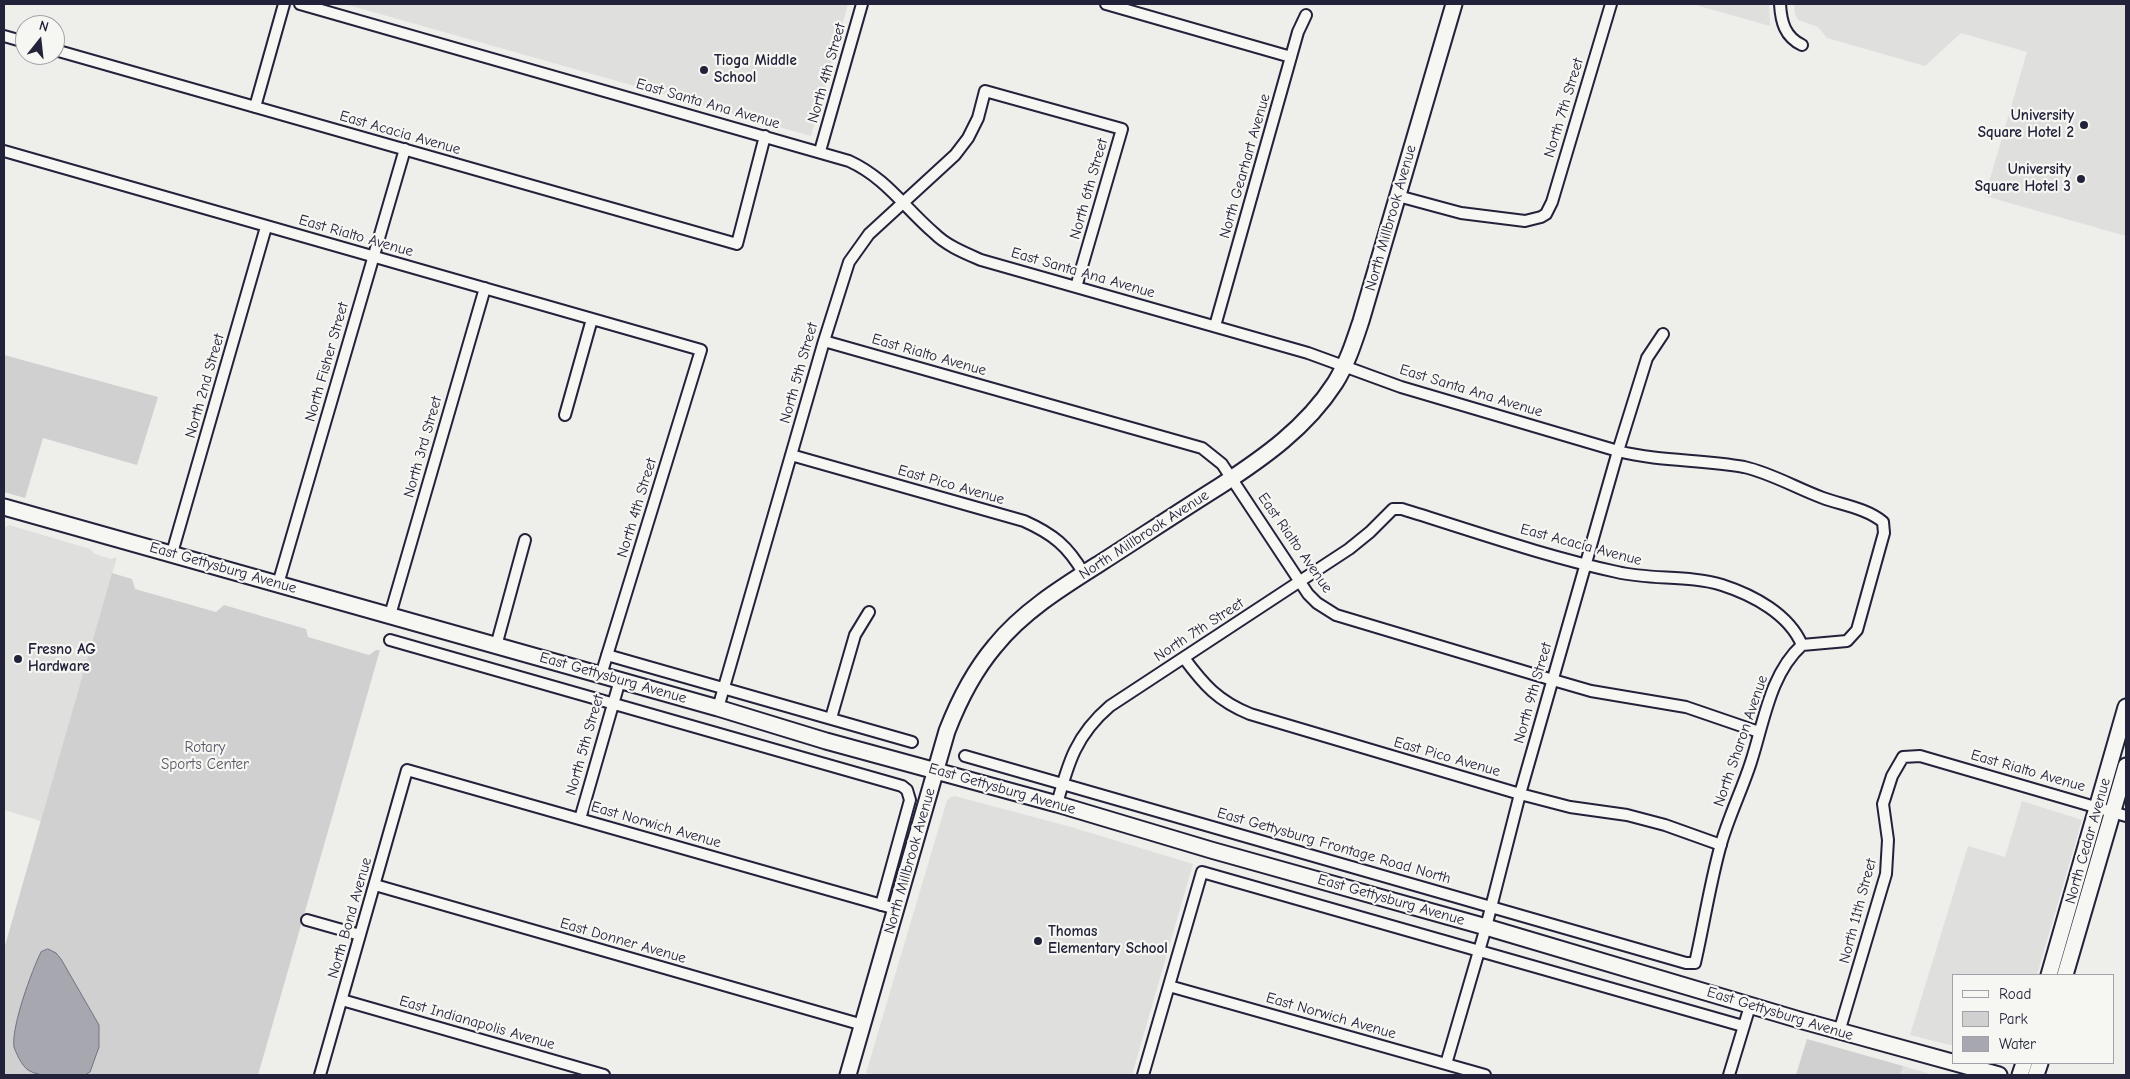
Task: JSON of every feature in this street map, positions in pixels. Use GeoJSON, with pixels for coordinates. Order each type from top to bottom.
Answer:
{"type":"FeatureCollection","features":[{"type":"Feature","properties":{"kind":"street"},"geometry":{"type":"LineString","coordinates":[[255,107],[284,4]]}},
{"type":"Feature","properties":{"kind":"street","name":"East Santa Ana Avenue"},"geometry":{"type":"LineString","coordinates":[[300,4],[849,161],[865,168],[879,178],[935,234],[957,250],[981,260],[1308,353],[1401,387],[1618,451],[1662,460],[1708,462],[1747,468],[1820,497],[1874,515],[1883,522],[1884,533],[1857,630],[1847,641],[1802,645]]}},
{"type":"Feature","properties":{"kind":"street","name":"North 4th Street"},"geometry":{"type":"LineString","coordinates":[[820,152],[862,4]]}},
{"type":"Feature","properties":{"kind":"street"},"geometry":{"type":"LineString","coordinates":[[1106,4],[1291,57]]}},
{"type":"Feature","properties":{"kind":"street","name":"North Millbrook Avenue"},"geometry":{"type":"LineString","coordinates":[[848,1075],[947,732],[959,700],[983,660],[1024,616],[1084,574],[1268,454],[1316,409],[1335,384],[1344,367],[1361,321],[1454,4]]}},
{"type":"Feature","properties":{"kind":"street","name":"North 7th Street"},"geometry":{"type":"LineString","coordinates":[[1398,196],[1461,213],[1525,221],[1546,214],[1552,202],[1611,4]]}},
{"type":"Feature","properties":{"kind":"street"},"geometry":{"type":"LineString","coordinates":[[1780,4],[1781,22],[1791,38],[1802,45]]}},
{"type":"Feature","properties":{"kind":"street","name":"North Gearhart Avenue"},"geometry":{"type":"LineString","coordinates":[[1215,326],[1298,32],[1306,14]]}},
{"type":"Feature","properties":{"kind":"street","name":"East Acacia Avenue"},"geometry":{"type":"LineString","coordinates":[[65,53],[737,244],[764,136]]}},
{"type":"Feature","properties":{"kind":"street","name":"North 5th Street"},"geometry":{"type":"LineString","coordinates":[[718,708],[824,341],[849,262],[869,234],[955,155],[968,138],[978,118],[985,91],[1122,129]]}},
{"type":"Feature","properties":{"kind":"street","name":"North 6th Street"},"geometry":{"type":"LineString","coordinates":[[1076,287],[1122,129]]}},
{"type":"Feature","properties":{"kind":"street","name":"North Fisher Street"},"geometry":{"type":"LineString","coordinates":[[278,584],[405,150]]}},
{"type":"Feature","properties":{"kind":"street","name":"East Rialto Avenue"},"geometry":{"type":"LineString","coordinates":[[4,151],[701,350]]}},
{"type":"Feature","properties":{"kind":"street","name":"North 2nd Street"},"geometry":{"type":"LineString","coordinates":[[172,554],[266,227]]}},
{"type":"Feature","properties":{"kind":"street","name":"North 3rd Street"},"geometry":{"type":"LineString","coordinates":[[390,615],[484,288]]}},
{"type":"Feature","properties":{"kind":"street"},"geometry":{"type":"LineString","coordinates":[[565,415],[592,319]]}},
{"type":"Feature","properties":{"kind":"street","name":"North 9th Street"},"geometry":{"type":"LineString","coordinates":[[1446,1064],[1486,927],[1520,794],[1618,451],[1647,358],[1663,334]]}},
{"type":"Feature","properties":{"kind":"street","name":"East Rialto Avenue"},"geometry":{"type":"LineString","coordinates":[[824,341],[1190,444],[1212,454],[1232,478],[1317,603],[1336,615],[1592,691],[1686,707],[1760,732]]}},
{"type":"Feature","properties":{"kind":"street","name":"North 4th Street"},"geometry":{"type":"LineString","coordinates":[[602,675],[701,350]]}},
{"type":"Feature","properties":{"kind":"street","name":"East Pico Avenue"},"geometry":{"type":"LineString","coordinates":[[791,456],[1024,521],[1058,540],[1073,556],[1084,574]]}},
{"type":"Feature","properties":{"kind":"street","name":"East Gettysburg Avenue"},"geometry":{"type":"LineString","coordinates":[[4,507],[620,680],[826,741],[1057,804],[1486,927],[1839,1032],[1952,1062]]}},
{"type":"Feature","properties":{"kind":"street","name":"East Acacia Avenue"},"geometry":{"type":"LineString","coordinates":[[1393,509],[1402,509],[1586,565],[1644,577],[1721,585],[1762,603],[1789,624],[1802,645]]}},
{"type":"Feature","properties":{"kind":"street","name":"North 7th Street"},"geometry":{"type":"LineString","coordinates":[[1057,804],[1074,749],[1095,719],[1110,706],[1349,549],[1370,532],[1393,509]]}},
{"type":"Feature","properties":{"kind":"street"},"geometry":{"type":"LineString","coordinates":[[496,646],[525,540]]}},
{"type":"Feature","properties":{"kind":"street"},"geometry":{"type":"LineString","coordinates":[[831,718],[855,635],[869,612]]}},
{"type":"Feature","properties":{"kind":"street","name":"East Gettysburg Avenue"},"geometry":{"type":"LineString","coordinates":[[390,640],[902,786],[910,794]]}},
{"type":"Feature","properties":{"kind":"street","name":"North Sharon Avenue"},"geometry":{"type":"LineString","coordinates":[[1695,963],[1721,845],[1752,762],[1777,680],[1794,652],[1802,645]]}},
{"type":"Feature","properties":{"kind":"street","name":"East Gettysburg Avenue"},"geometry":{"type":"LineString","coordinates":[[607,655],[912,742]]}},
{"type":"Feature","properties":{"kind":"street","name":"East Pico Avenue"},"geometry":{"type":"LineString","coordinates":[[1184,658],[1213,692],[1229,705],[1250,714],[1520,794],[1570,807],[1627,815],[1665,825],[1721,845]]}},
{"type":"Feature","properties":{"kind":"street","name":"North 5th Street"},"geometry":{"type":"LineString","coordinates":[[580,819],[620,680]]}},
{"type":"Feature","properties":{"kind":"street","name":"North Cedar Avenue"},"geometry":{"type":"LineString","coordinates":[[2049,974],[2126,707]]}},
{"type":"Feature","properties":{"kind":"street","name":"East Gettysburg Frontage Road North"},"geometry":{"type":"LineString","coordinates":[[965,756],[1686,963],[1695,963]]}},
{"type":"Feature","properties":{"kind":"street","name":"East Rialto Avenue"},"geometry":{"type":"LineString","coordinates":[[1920,756],[2119,814]]}},
{"type":"Feature","properties":{"kind":"street","name":"North 11th Street"},"geometry":{"type":"LineString","coordinates":[[1839,1032],[1886,874],[1888,840],[1883,804],[1892,776],[1903,757],[1920,756]]}},
{"type":"Feature","properties":{"kind":"street","name":"North Cedar Avenue"},"geometry":{"type":"LineString","coordinates":[[2065,974],[2119,814],[2126,766]]}},
{"type":"Feature","properties":{"kind":"street","name":"East Norwich Avenue"},"geometry":{"type":"LineString","coordinates":[[407,770],[896,909]]}},
{"type":"Feature","properties":{"kind":"street","name":"North Bond Avenue"},"geometry":{"type":"LineString","coordinates":[[320,1075],[407,770]]}},
{"type":"Feature","properties":{"kind":"street","name":"North Millbrook Avenue"},"geometry":{"type":"LineString","coordinates":[[881,905],[909,804],[910,794]]}},
{"type":"Feature","properties":{"kind":"street"},"geometry":{"type":"LineString","coordinates":[[1143,1075],[1202,872],[1743,1026]]}},
{"type":"Feature","properties":{"kind":"street","name":"East Donner Avenue"},"geometry":{"type":"LineString","coordinates":[[375,885],[862,1025]]}},
{"type":"Feature","properties":{"kind":"street"},"geometry":{"type":"LineString","coordinates":[[307,920],[360,935]]}},
{"type":"Feature","properties":{"kind":"street","name":"East Norwich Avenue"},"geometry":{"type":"LineString","coordinates":[[1169,986],[1485,1075]]}},
{"type":"Feature","properties":{"kind":"street","name":"East Indianapolis Avenue"},"geometry":{"type":"LineString","coordinates":[[342,1000],[604,1075]]}},
{"type":"Feature","properties":{"kind":"street"},"geometry":{"type":"LineString","coordinates":[[1729,1075],[1750,1006]]}},
{"type":"Feature","properties":{"kind":"street","name":"East Gettysburg Avenue"},"geometry":{"type":"LineString","coordinates":[[1958,1064],[1999,1075]]}},
{"type":"Feature","properties":{"kind":"shaded area","name":"Tioga Middle School"},"geometry":{"type":"Polygon","coordinates":[[[345,4],[848,4],[811,136],[345,4]]]}},
{"type":"Feature","properties":{"kind":"shaded area"},"geometry":{"type":"Polygon","coordinates":[[[1692,4],[1769,4],[1770,26],[1692,4]]]}},
{"type":"Feature","properties":{"kind":"shaded area"},"geometry":{"type":"Polygon","coordinates":[[[1794,4],[2126,4],[2126,236],[1985,196],[2027,52],[1961,33],[1925,66],[1827,38],[1818,27],[1798,20],[1794,4]]]}},
{"type":"Feature","properties":{"kind":"shaded area"},"geometry":{"type":"Polygon","coordinates":[[[9,525],[90,549],[95,554],[111,559],[117,557],[41,821],[4,810],[4,528],[9,525]]]}},
{"type":"Feature","properties":{"kind":"shaded area","name":"Thomas Elementary School"},"geometry":{"type":"Polygon","coordinates":[[[955,796],[1071,827],[1193,864],[1132,1075],[876,1075],[866,1073],[947,800],[955,796]]]}},
{"type":"Feature","properties":{"kind":"shaded area"},"geometry":{"type":"Polygon","coordinates":[[[2022,801],[2082,820],[2037,974],[1952,974],[1952,1046],[1910,1035],[1968,846],[2005,857],[2022,801]]]}},
{"type":"Feature","properties":{"kind":"shaded area"},"geometry":{"type":"Polygon","coordinates":[[[1903,1066],[1934,1075],[1900,1075],[1903,1066]]]}},
{"type":"Feature","properties":{"kind":"green space"},"geometry":{"type":"Polygon","coordinates":[[[4,355],[158,397],[137,465],[43,438],[25,498],[4,492],[4,355]]]}},
{"type":"Feature","properties":{"kind":"green space","name":"Rotary Sports Center"},"geometry":{"type":"Polygon","coordinates":[[[112,573],[132,579],[135,589],[216,612],[224,605],[306,629],[308,637],[369,655],[376,650],[380,650],[258,1075],[4,1075],[4,949],[112,573]]]}},
{"type":"Feature","properties":{"kind":"green space"},"geometry":{"type":"Polygon","coordinates":[[[1807,1039],[1903,1066],[1900,1075],[1796,1075],[1807,1039]]]}},
{"type":"Feature","properties":{"kind":"water"},"geometry":{"type":"Polygon","coordinates":[[[48,949],[56,953],[61,959],[99,1025],[99,1047],[90,1072],[85,1075],[48,1076],[34,1073],[24,1066],[14,1047],[16,1026],[28,985],[41,952],[48,949]]]}},
{"type":"Feature","properties":{"kind":"place","name":"Tioga Middle School"},"geometry":{"type":"Point","coordinates":[704,70]}},
{"type":"Feature","properties":{"kind":"place","name":"University Square Hotel 2"},"geometry":{"type":"Point","coordinates":[2084,125]}},
{"type":"Feature","properties":{"kind":"place","name":"University Square Hotel 3"},"geometry":{"type":"Point","coordinates":[2081,179]}},
{"type":"Feature","properties":{"kind":"place","name":"Fresno AG Hardware"},"geometry":{"type":"Point","coordinates":[18,659]}},
{"type":"Feature","properties":{"kind":"place","name":"Thomas Elementary School"},"geometry":{"type":"Point","coordinates":[1038,941]}}]}
